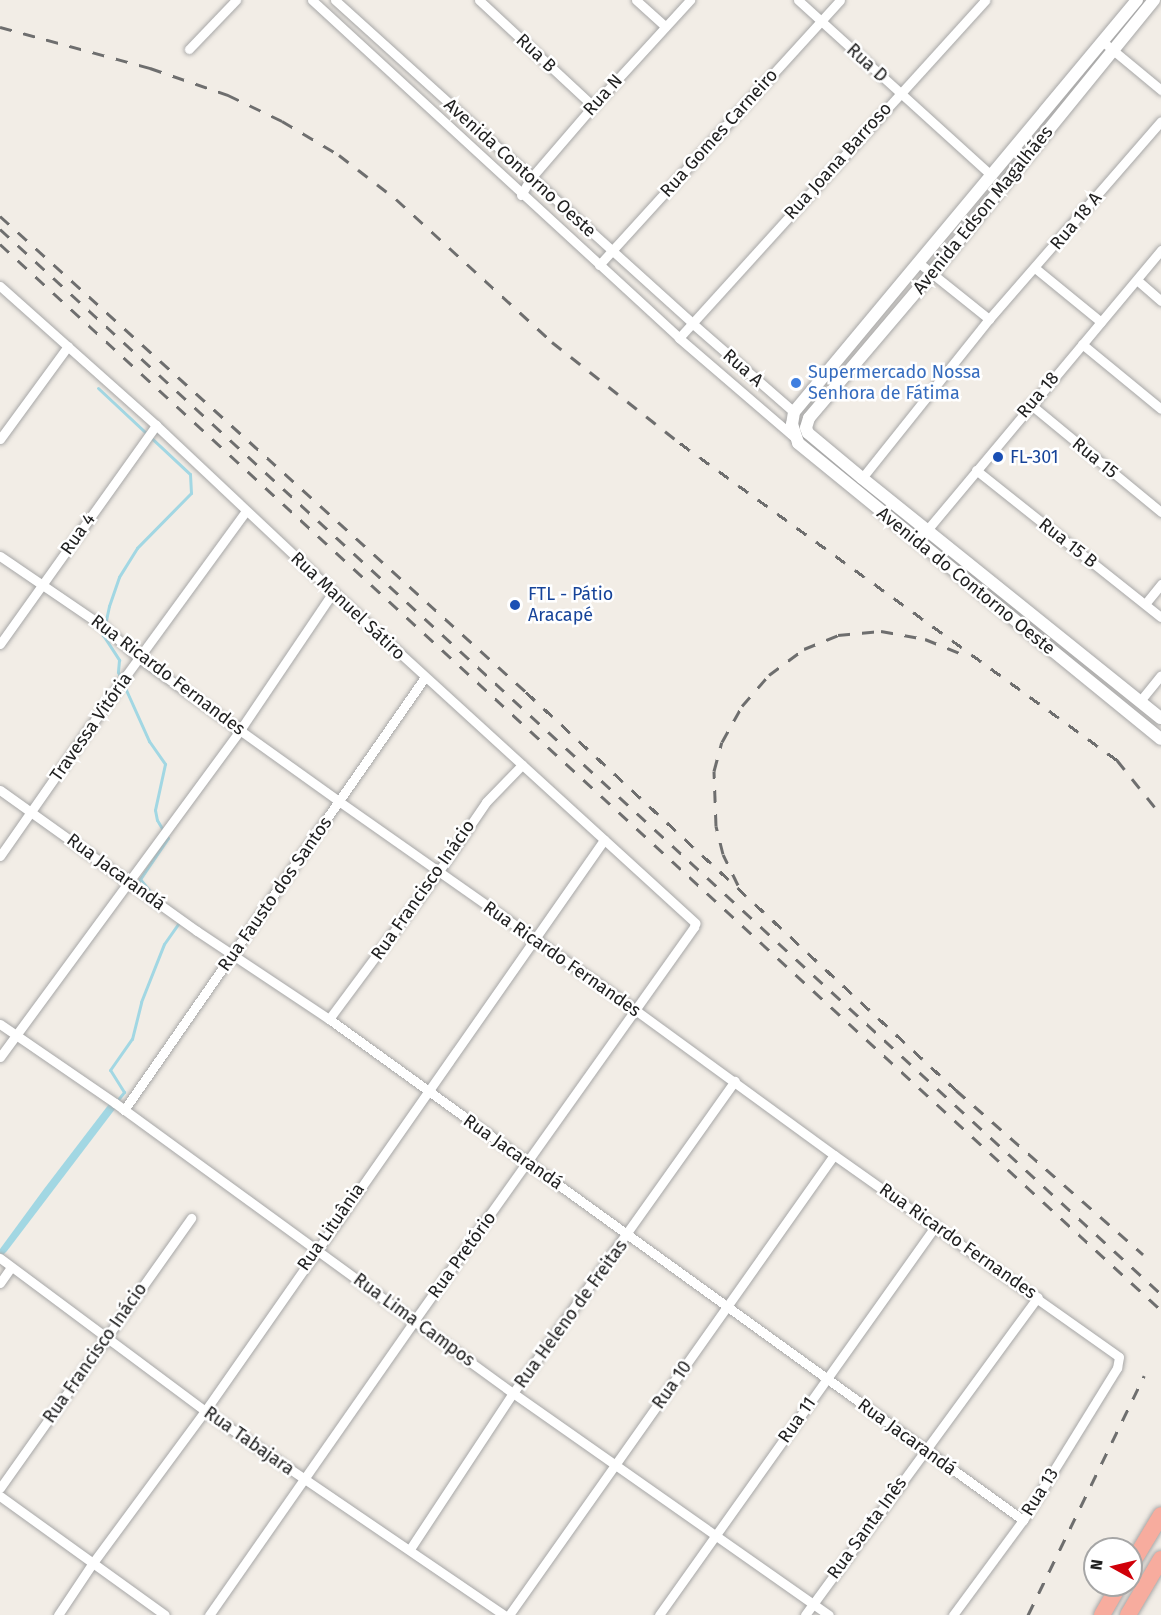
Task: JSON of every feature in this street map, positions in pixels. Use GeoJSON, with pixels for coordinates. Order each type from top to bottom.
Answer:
{"type":"FeatureCollection","features":[{"type":"Feature","properties":{"kind":"highway"},"geometry":{"type":"LineString","coordinates":[[1143,1545],[1161,1515]]}},
{"type":"Feature","properties":{"kind":"highway"},"geometry":{"type":"LineString","coordinates":[[1128,1615],[1161,1559]]}},
{"type":"Feature","properties":{"kind":"highway"},"geometry":{"type":"LineString","coordinates":[[1102,1615],[1112,1597]]}},
{"type":"Feature","properties":{"kind":"street"},"geometry":{"type":"LineString","coordinates":[[189,49],[236,0]]}},
{"type":"Feature","properties":{"kind":"street","name":"Avenida Contorno Oeste"},"geometry":{"type":"LineString","coordinates":[[312,0],[599,266],[794,437]]}},
{"type":"Feature","properties":{"kind":"street","name":"Avenida Contorno Oeste"},"geometry":{"type":"LineString","coordinates":[[334,0],[692,323]]}},
{"type":"Feature","properties":{"kind":"street","name":"Rua B"},"geometry":{"type":"LineString","coordinates":[[479,0],[593,106]]}},
{"type":"Feature","properties":{"kind":"street"},"geometry":{"type":"LineString","coordinates":[[636,0],[665,26]]}},
{"type":"Feature","properties":{"kind":"street","name":"Rua N"},"geometry":{"type":"LineString","coordinates":[[521,195],[531,178],[593,106],[690,0]]}},
{"type":"Feature","properties":{"kind":"street","name":"Rua D"},"geometry":{"type":"LineString","coordinates":[[798,0],[990,174]]}},
{"type":"Feature","properties":{"kind":"street","name":"Rua Gomes Carneiro"},"geometry":{"type":"LineString","coordinates":[[599,266],[840,0]]}},
{"type":"Feature","properties":{"kind":"street","name":"Rua Joana Barroso"},"geometry":{"type":"LineString","coordinates":[[692,323],[985,0]]}},
{"type":"Feature","properties":{"kind":"street","name":"Avenida Edson Magalhães"},"geometry":{"type":"LineString","coordinates":[[794,412],[1137,0]]}},
{"type":"Feature","properties":{"kind":"street","name":"Avenida Edson Magalhães"},"geometry":{"type":"LineString","coordinates":[[809,418],[932,273],[1154,0]]}},
{"type":"Feature","properties":{"kind":"street"},"geometry":{"type":"LineString","coordinates":[[1102,41],[1161,90]]}},
{"type":"Feature","properties":{"kind":"street"},"geometry":{"type":"LineString","coordinates":[[385,68],[397,56]]}},
{"type":"Feature","properties":{"kind":"street","name":"Rua 18 A"},"geometry":{"type":"LineString","coordinates":[[862,478],[989,319],[1161,121]]}},
{"type":"Feature","properties":{"kind":"street","name":"Rua 18"},"geometry":{"type":"LineString","coordinates":[[917,542],[1161,250]]}},
{"type":"Feature","properties":{"kind":"street"},"geometry":{"type":"LineString","coordinates":[[920,263],[989,319]]}},
{"type":"Feature","properties":{"kind":"street"},"geometry":{"type":"LineString","coordinates":[[1035,268],[1101,322]]}},
{"type":"Feature","properties":{"kind":"street"},"geometry":{"type":"LineString","coordinates":[[1137,280],[1161,301]]}},
{"type":"Feature","properties":{"kind":"street","name":"Rua Manuel Sátiro"},"geometry":{"type":"LineString","coordinates":[[0,286],[156,425],[425,677],[694,921],[695,925]]}},
{"type":"Feature","properties":{"kind":"street"},"geometry":{"type":"LineString","coordinates":[[679,338],[692,323]]}},
{"type":"Feature","properties":{"kind":"street","name":"Rua A"},"geometry":{"type":"LineString","coordinates":[[692,323],[794,412]]}},
{"type":"Feature","properties":{"kind":"street"},"geometry":{"type":"LineString","coordinates":[[1082,344],[1161,409]]}},
{"type":"Feature","properties":{"kind":"street"},"geometry":{"type":"LineString","coordinates":[[0,439],[68,346]]}},
{"type":"Feature","properties":{"kind":"street"},"geometry":{"type":"LineString","coordinates":[[710,365],[723,350]]}},
{"type":"Feature","properties":{"kind":"street"},"geometry":{"type":"LineString","coordinates":[[730,382],[742,368]]}},
{"type":"Feature","properties":{"kind":"street","name":"Rua 15"},"geometry":{"type":"LineString","coordinates":[[1030,405],[1161,512]]}},
{"type":"Feature","properties":{"kind":"street"},"geometry":{"type":"LineString","coordinates":[[794,412],[792,424],[794,437]]}},
{"type":"Feature","properties":{"kind":"street","name":"Avenida do Contorno Oeste"},"geometry":{"type":"LineString","coordinates":[[809,418],[807,432],[1161,718]]}},
{"type":"Feature","properties":{"kind":"street","name":"Rua 4"},"geometry":{"type":"LineString","coordinates":[[0,644],[156,425]]}},
{"type":"Feature","properties":{"kind":"street","name":"Avenida do Contorno Oeste"},"geometry":{"type":"LineString","coordinates":[[794,437],[798,443],[917,542],[1161,739]]}},
{"type":"Feature","properties":{"kind":"street","name":"Rua 15 B"},"geometry":{"type":"LineString","coordinates":[[976,470],[1161,617]]}},
{"type":"Feature","properties":{"kind":"street","name":"Travessa Vitória"},"geometry":{"type":"LineString","coordinates":[[0,856],[246,511]]}},
{"type":"Feature","properties":{"kind":"street","name":"Rua Ricardo Fernandes"},"geometry":{"type":"LineString","coordinates":[[0,556],[104,627],[139,658],[533,940],[634,1009],[834,1155],[1038,1297],[1119,1356],[1119,1364]]}},
{"type":"Feature","properties":{"kind":"street"},"geometry":{"type":"LineString","coordinates":[[1145,604],[1161,584]]}},
{"type":"Feature","properties":{"kind":"street"},"geometry":{"type":"LineString","coordinates":[[0,1057],[131,882],[240,730],[333,592]]}},
{"type":"Feature","properties":{"kind":"street"},"geometry":{"type":"LineString","coordinates":[[1019,625],[1029,612]]}},
{"type":"Feature","properties":{"kind":"street"},"geometry":{"type":"LineString","coordinates":[[1040,642],[1050,628]]}},
{"type":"Feature","properties":{"kind":"street"},"geometry":{"type":"LineString","coordinates":[[1140,701],[1161,675]]}},
{"type":"Feature","properties":{"kind":"street","name":"Rua Fausto dos Santos"},"geometry":{"type":"LineString","coordinates":[[124,1110],[425,677]]}},
{"type":"Feature","properties":{"kind":"street","name":"Rua Francisco Inácio"},"geometry":{"type":"LineString","coordinates":[[329,1019],[439,871],[486,802],[522,765]]}},
{"type":"Feature","properties":{"kind":"street","name":"Rua Jacarandá"},"geometry":{"type":"LineString","coordinates":[[0,790],[232,954],[329,1019],[1023,1520]]}},
{"type":"Feature","properties":{"kind":"street","name":"Rua Lituânia"},"geometry":{"type":"LineString","coordinates":[[58,1615],[92,1564],[205,1411],[315,1249],[604,840]]}},
{"type":"Feature","properties":{"kind":"street","name":"Rua Pretório"},"geometry":{"type":"LineString","coordinates":[[209,1615],[695,925]]}},
{"type":"Feature","properties":{"kind":"street","name":"Rua Lima Campos"},"geometry":{"type":"LineString","coordinates":[[0,1024],[124,1110],[513,1393],[829,1615]]}},
{"type":"Feature","properties":{"kind":"street","name":"Rua Heleno de Freitas"},"geometry":{"type":"LineString","coordinates":[[410,1549],[513,1393],[628,1235],[735,1082]]}},
{"type":"Feature","properties":{"kind":"street","name":"Rua 10"},"geometry":{"type":"LineString","coordinates":[[509,1615],[834,1155]]}},
{"type":"Feature","properties":{"kind":"street","name":"Rua Francisco Inácio"},"geometry":{"type":"LineString","coordinates":[[0,1488],[191,1218]]}},
{"type":"Feature","properties":{"kind":"street","name":"Rua 11"},"geometry":{"type":"LineString","coordinates":[[659,1615],[936,1225]]}},
{"type":"Feature","properties":{"kind":"street","name":"Rua Tabajara"},"geometry":{"type":"LineString","coordinates":[[0,1258],[205,1411],[504,1615]]}},
{"type":"Feature","properties":{"kind":"street"},"geometry":{"type":"LineString","coordinates":[[0,1283],[11,1267]]}},
{"type":"Feature","properties":{"kind":"street","name":"Rua Santa Inês"},"geometry":{"type":"LineString","coordinates":[[805,1615],[923,1450],[1038,1297]]}},
{"type":"Feature","properties":{"kind":"street","name":"Rua 13"},"geometry":{"type":"LineString","coordinates":[[953,1615],[1023,1520],[1119,1364]]}},
{"type":"Feature","properties":{"kind":"street"},"geometry":{"type":"LineString","coordinates":[[0,1496],[165,1615]]}},
{"type":"Feature","properties":{"kind":"water"},"geometry":{"type":"Polygon","coordinates":[[[109,1104],[115,1109],[7,1251],[3,1255],[0,1253],[0,1249],[109,1104]]]}},
{"type":"Feature","properties":{"kind":"waterway"},"geometry":{"type":"LineString","coordinates":[[98,388],[190,474],[191,493],[137,548],[119,577],[109,606],[103,635],[119,660],[118,672],[149,741],[165,764],[155,810],[157,820],[168,838],[140,879],[152,894]]}},
{"type":"Feature","properties":{"kind":"waterway"},"geometry":{"type":"LineString","coordinates":[[116,1102],[124,1092],[110,1070],[132,1039],[141,1002],[164,944],[180,921]]}},
{"type":"Feature","properties":{"kind":"railway"},"geometry":{"type":"LineString","coordinates":[[0,27],[150,68],[228,95],[282,121],[339,155],[396,199],[552,342],[680,443],[1117,760],[1161,815]]}},
{"type":"Feature","properties":{"kind":"railway"},"geometry":{"type":"LineString","coordinates":[[0,216],[526,692],[956,1090],[1143,1254]]}},
{"type":"Feature","properties":{"kind":"railway"},"geometry":{"type":"LineString","coordinates":[[0,229],[1161,1294]]}},
{"type":"Feature","properties":{"kind":"railway"},"geometry":{"type":"LineString","coordinates":[[0,244],[1161,1310]]}},
{"type":"Feature","properties":{"kind":"railway"},"geometry":{"type":"LineString","coordinates":[[738,885],[723,854],[716,826],[714,771],[722,742],[742,706],[769,675],[804,649],[838,635],[881,631],[925,639],[959,653]]}},
{"type":"Feature","properties":{"kind":"railway"},"geometry":{"type":"LineString","coordinates":[[1028,1615],[1144,1376]]}},
{"type":"Feature","properties":{"kind":"place","name":"Supermercado Nossa Senhora de Fátima"},"geometry":{"type":"Point","coordinates":[796,383]}},
{"type":"Feature","properties":{"kind":"place","name":"FL-301"},"geometry":{"type":"Point","coordinates":[998,457]}},
{"type":"Feature","properties":{"kind":"place","name":"FTL - Pátio Aracapé"},"geometry":{"type":"Point","coordinates":[515,605]}}]}
